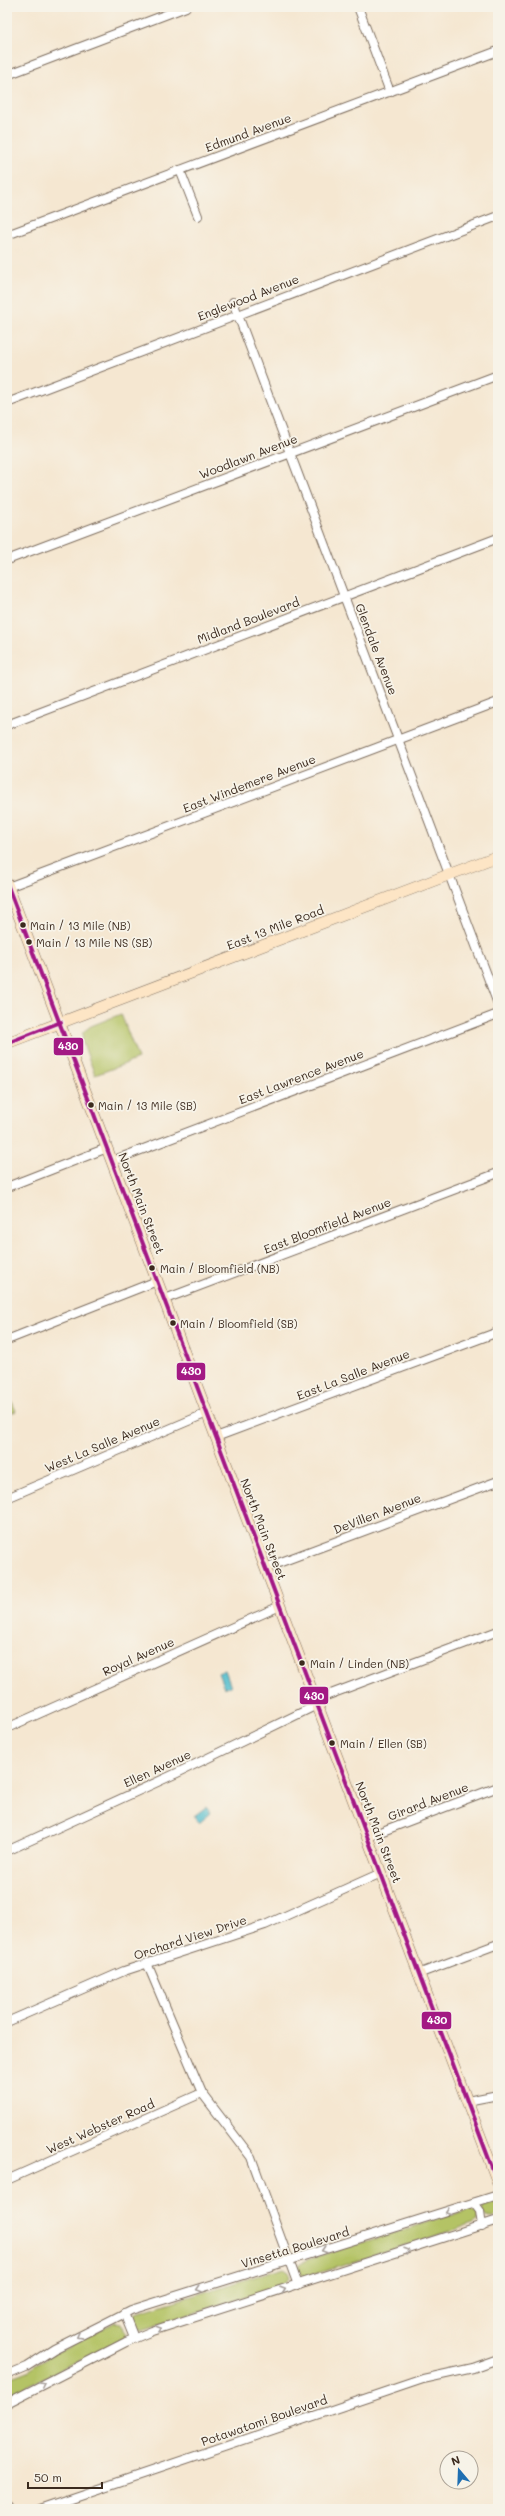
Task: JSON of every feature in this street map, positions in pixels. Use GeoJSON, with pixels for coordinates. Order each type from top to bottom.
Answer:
{"type":"FeatureCollection","features":[{"type":"Feature","properties":{"kind":"main road","name":"East 13 Mile Road"},"geometry":{"type":"LineString","coordinates":[[7,1043],[498,856]]}},
{"type":"Feature","properties":{"kind":"main road","name":"North Main Street"},"geometry":{"type":"LineString","coordinates":[[8,886],[61,1022],[216,1438],[498,2183]]}},
{"type":"Feature","properties":{"kind":"street"},"geometry":{"type":"LineString","coordinates":[[7,74],[186,7]]}},
{"type":"Feature","properties":{"kind":"street"},"geometry":{"type":"LineString","coordinates":[[358,7],[390,92]]}},
{"type":"Feature","properties":{"kind":"street","name":"Edmund Avenue"},"geometry":{"type":"LineString","coordinates":[[7,236],[498,51]]}},
{"type":"Feature","properties":{"kind":"street"},"geometry":{"type":"LineString","coordinates":[[180,170],[198,216]]}},
{"type":"Feature","properties":{"kind":"street","name":"Englewood Avenue"},"geometry":{"type":"LineString","coordinates":[[7,402],[498,216]]}},
{"type":"Feature","properties":{"kind":"street","name":"Glendale Avenue"},"geometry":{"type":"LineString","coordinates":[[233,302],[498,1004]]}},
{"type":"Feature","properties":{"kind":"street","name":"Woodlawn Avenue"},"geometry":{"type":"LineString","coordinates":[[7,560],[498,375]]}},
{"type":"Feature","properties":{"kind":"street","name":"Midland Boulevard"},"geometry":{"type":"LineString","coordinates":[[7,725],[498,538]]}},
{"type":"Feature","properties":{"kind":"street","name":"East Windemere Avenue"},"geometry":{"type":"LineString","coordinates":[[8,886],[498,702]]}},
{"type":"Feature","properties":{"kind":"street","name":"East Lawrence Avenue"},"geometry":{"type":"LineString","coordinates":[[112,1161],[498,1014]]}},
{"type":"Feature","properties":{"kind":"street"},"geometry":{"type":"LineString","coordinates":[[7,1187],[107,1148]]}},
{"type":"Feature","properties":{"kind":"street","name":"East Bloomfield Avenue"},"geometry":{"type":"LineString","coordinates":[[165,1299],[498,1173]]}},
{"type":"Feature","properties":{"kind":"street"},"geometry":{"type":"LineString","coordinates":[[7,1340],[157,1281]]}},
{"type":"Feature","properties":{"kind":"street","name":"East La Salle Avenue"},"geometry":{"type":"LineString","coordinates":[[216,1438],[498,1332]]}},
{"type":"Feature","properties":{"kind":"street","name":"West La Salle Avenue"},"geometry":{"type":"LineString","coordinates":[[7,1498],[207,1413]]}},
{"type":"Feature","properties":{"kind":"street","name":"DeVillen Avenue"},"geometry":{"type":"LineString","coordinates":[[265,1568],[498,1481]]}},
{"type":"Feature","properties":{"kind":"street","name":"Royal Avenue"},"geometry":{"type":"LineString","coordinates":[[7,1728],[280,1606]]}},
{"type":"Feature","properties":{"kind":"street","name":"Ellen Avenue"},"geometry":{"type":"LineString","coordinates":[[7,1851],[177,1773],[316,1703],[498,1631]]}},
{"type":"Feature","properties":{"kind":"street","name":"Girard Avenue"},"geometry":{"type":"LineString","coordinates":[[367,1837],[498,1787]]}},
{"type":"Feature","properties":{"kind":"street","name":"Orchard View Drive"},"geometry":{"type":"LineString","coordinates":[[7,2022],[116,1974],[264,1925],[381,1873]]}},
{"type":"Feature","properties":{"kind":"street"},"geometry":{"type":"LineString","coordinates":[[418,1974],[498,1944]]}},
{"type":"Feature","properties":{"kind":"street"},"geometry":{"type":"LineString","coordinates":[[147,1963],[202,2093],[251,2157],[298,2285]]}},
{"type":"Feature","properties":{"kind":"street","name":"West Webster Road"},"geometry":{"type":"LineString","coordinates":[[7,2180],[202,2093]]}},
{"type":"Feature","properties":{"kind":"street"},"geometry":{"type":"LineString","coordinates":[[467,2101],[498,2095]]}},
{"type":"Feature","properties":{"kind":"street","name":"Vinsetta Boulevard"},"geometry":{"type":"LineString","coordinates":[[7,2375],[26,2367],[54,2349],[124,2313],[498,2195]]}},
{"type":"Feature","properties":{"kind":"street"},"geometry":{"type":"LineString","coordinates":[[474,2203],[480,2211],[482,2226]]}},
{"type":"Feature","properties":{"kind":"street"},"geometry":{"type":"LineString","coordinates":[[7,2402],[134,2338],[498,2220]]}},
{"type":"Feature","properties":{"kind":"street"},"geometry":{"type":"LineString","coordinates":[[124,2313],[134,2338]]}},
{"type":"Feature","properties":{"kind":"street","name":"Potawatomi Boulevard"},"geometry":{"type":"LineString","coordinates":[[39,2509],[422,2379],[473,2368],[498,2359]]}},
{"type":"Feature","properties":{"kind":"green space"},"geometry":{"type":"Polygon","coordinates":[[[121,1014],[138,1059],[95,1075],[82,1041],[83,1032],[91,1026],[121,1014]]]}},
{"type":"Feature","properties":{"kind":"green space"},"geometry":{"type":"Polygon","coordinates":[[[7,1391],[16,1411],[7,1415],[7,1391]]]}},
{"type":"Feature","properties":{"kind":"green space"},"geometry":{"type":"Polygon","coordinates":[[[490,2202],[496,2204],[498,2210],[496,2216],[490,2218],[484,2216],[482,2210],[484,2204],[490,2202]]]}},
{"type":"Feature","properties":{"kind":"green space"},"geometry":{"type":"Polygon","coordinates":[[[470,2209],[478,2213],[477,2221],[472,2224],[307,2277],[299,2273],[298,2266],[306,2260],[470,2209]]]}},
{"type":"Feature","properties":{"kind":"green space"},"geometry":{"type":"Polygon","coordinates":[[[283,2268],[288,2271],[290,2277],[284,2284],[141,2330],[135,2328],[132,2320],[136,2313],[283,2268]]]}},
{"type":"Feature","properties":{"kind":"green space"},"geometry":{"type":"Polygon","coordinates":[[[115,2322],[122,2323],[126,2336],[122,2339],[7,2396],[7,2379],[28,2371],[53,2354],[115,2322]]]}},
{"type":"Feature","properties":{"kind":"water"},"geometry":{"type":"Polygon","coordinates":[[[225,1670],[231,1686],[224,1688],[218,1673],[225,1670]]]}},
{"type":"Feature","properties":{"kind":"water"},"geometry":{"type":"Polygon","coordinates":[[[206,1807],[211,1813],[199,1823],[194,1816],[206,1807]]]}},
{"type":"Feature","properties":{"kind":"transit line","name":"430"},"geometry":{"type":"LineString","coordinates":[[7,884],[498,2183]]}},
{"type":"Feature","properties":{"kind":"transit line","name":"430"},"geometry":{"type":"LineString","coordinates":[[7,1043],[61,1022]]}},
{"type":"Feature","properties":{"kind":"place","name":"Main / 13 Mile (NB)"},"geometry":{"type":"Point","coordinates":[23,925]}},
{"type":"Feature","properties":{"kind":"place","name":"Main / 13 Mile NS (SB)"},"geometry":{"type":"Point","coordinates":[29,942]}},
{"type":"Feature","properties":{"kind":"place","name":"Main / 13 Mile (SB)"},"geometry":{"type":"Point","coordinates":[91,1105]}},
{"type":"Feature","properties":{"kind":"place","name":"Main / Bloomfield (NB)"},"geometry":{"type":"Point","coordinates":[152,1268]}},
{"type":"Feature","properties":{"kind":"place","name":"Main / Bloomfield (SB)"},"geometry":{"type":"Point","coordinates":[173,1323]}},
{"type":"Feature","properties":{"kind":"place","name":"Main / Linden (NB)"},"geometry":{"type":"Point","coordinates":[302,1663]}},
{"type":"Feature","properties":{"kind":"place","name":"Main / Ellen (SB)"},"geometry":{"type":"Point","coordinates":[332,1743]}}]}
